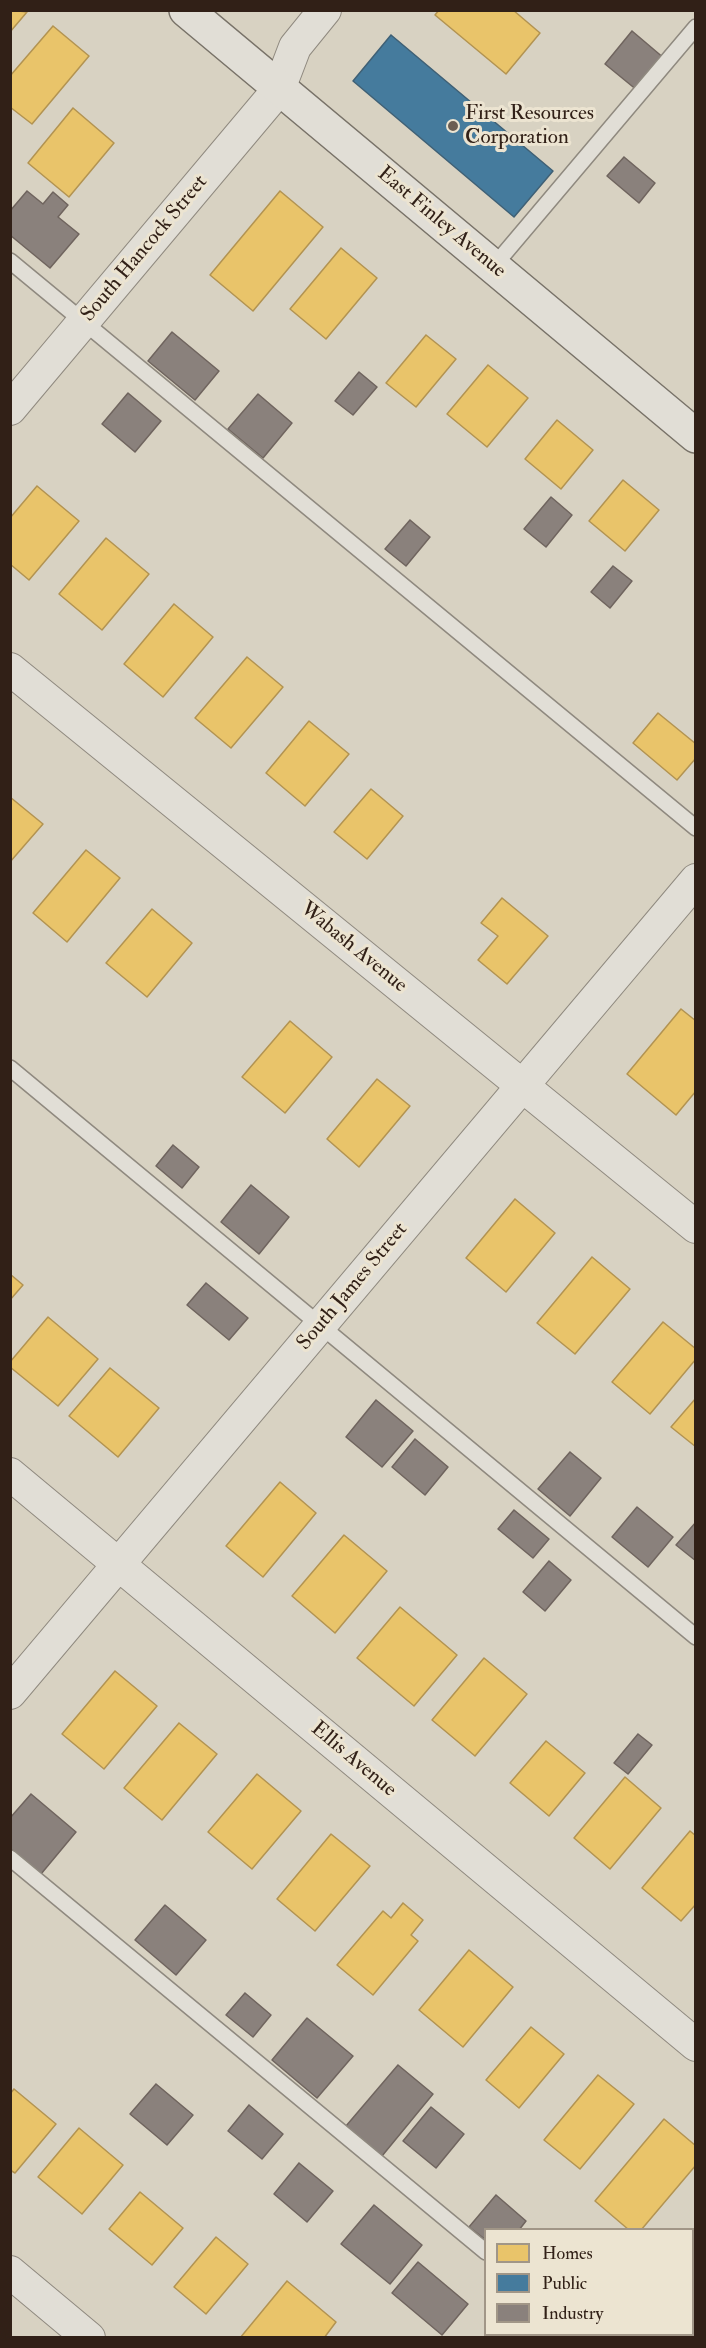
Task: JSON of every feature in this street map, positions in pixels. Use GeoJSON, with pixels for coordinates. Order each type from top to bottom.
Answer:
{"type":"FeatureCollection","features":[{"type":"Feature","properties":{"kind":"main road","name":"East Finley Avenue"},"geometry":{"type":"LineString","coordinates":[[186,10],[696,436]]}},
{"type":"Feature","properties":{"kind":"street","name":"South Hancock Street"},"geometry":{"type":"LineString","coordinates":[[10,409],[279,89],[295,47],[325,10]]}},
{"type":"Feature","properties":{"kind":"street","name":"Wabash Avenue"},"geometry":{"type":"LineString","coordinates":[[10,669],[696,1227]]}},
{"type":"Feature","properties":{"kind":"street","name":"South James Street"},"geometry":{"type":"LineString","coordinates":[[10,1693],[696,880]]}},
{"type":"Feature","properties":{"kind":"street","name":"Ellis Avenue"},"geometry":{"type":"LineString","coordinates":[[10,1474],[696,2045]]}},
{"type":"Feature","properties":{"kind":"street"},"geometry":{"type":"LineString","coordinates":[[10,2272],[89,2337]]}},
{"type":"Feature","properties":{"kind":"lane"},"geometry":{"type":"LineString","coordinates":[[493,267],[696,27]]}},
{"type":"Feature","properties":{"kind":"lane"},"geometry":{"type":"LineString","coordinates":[[10,261],[696,828]]}},
{"type":"Feature","properties":{"kind":"lane"},"geometry":{"type":"LineString","coordinates":[[10,1068],[696,1637]]}},
{"type":"Feature","properties":{"kind":"lane"},"geometry":{"type":"LineString","coordinates":[[10,1857],[484,2250]]}},
{"type":"Feature","properties":{"kind":"building: Homes"},"geometry":{"type":"Polygon","coordinates":[[[10,10],[27,12],[10,32],[10,10]]]}},
{"type":"Feature","properties":{"kind":"building: Homes"},"geometry":{"type":"Polygon","coordinates":[[[439,10],[513,10],[540,33],[506,74],[435,15],[439,10]]]}},
{"type":"Feature","properties":{"kind":"building: Homes"},"geometry":{"type":"Polygon","coordinates":[[[53,26],[89,56],[32,124],[10,107],[10,76],[53,26]]]}},
{"type":"Feature","properties":{"kind":"building: Homes"},"geometry":{"type":"Polygon","coordinates":[[[73,108],[114,143],[69,197],[28,163],[73,108]]]}},
{"type":"Feature","properties":{"kind":"building: Homes"},"geometry":{"type":"Polygon","coordinates":[[[280,191],[323,227],[253,311],[210,275],[280,191]]]}},
{"type":"Feature","properties":{"kind":"building: Homes"},"geometry":{"type":"Polygon","coordinates":[[[341,248],[377,278],[326,339],[290,309],[341,248]]]}},
{"type":"Feature","properties":{"kind":"building: Homes"},"geometry":{"type":"Polygon","coordinates":[[[426,335],[456,359],[416,407],[386,383],[426,335]]]}},
{"type":"Feature","properties":{"kind":"building: Homes"},"geometry":{"type":"Polygon","coordinates":[[[488,365],[528,398],[487,447],[447,414],[488,365]]]}},
{"type":"Feature","properties":{"kind":"building: Homes"},"geometry":{"type":"Polygon","coordinates":[[[557,420],[593,450],[561,489],[525,459],[557,420]]]}},
{"type":"Feature","properties":{"kind":"building: Homes"},"geometry":{"type":"Polygon","coordinates":[[[623,480],[659,510],[625,551],[589,521],[623,480]]]}},
{"type":"Feature","properties":{"kind":"building: Homes"},"geometry":{"type":"Polygon","coordinates":[[[37,486],[79,521],[29,580],[10,564],[10,518],[37,486]]]}},
{"type":"Feature","properties":{"kind":"building: Homes"},"geometry":{"type":"Polygon","coordinates":[[[106,538],[149,574],[102,630],[59,594],[106,538]]]}},
{"type":"Feature","properties":{"kind":"building: Homes"},"geometry":{"type":"Polygon","coordinates":[[[174,604],[213,637],[163,697],[124,664],[174,604]]]}},
{"type":"Feature","properties":{"kind":"building: Homes"},"geometry":{"type":"Polygon","coordinates":[[[247,657],[283,687],[231,748],[195,718],[247,657]]]}},
{"type":"Feature","properties":{"kind":"building: Homes"},"geometry":{"type":"Polygon","coordinates":[[[658,713],[696,744],[696,758],[677,780],[633,743],[658,713]]]}},
{"type":"Feature","properties":{"kind":"building: Homes"},"geometry":{"type":"Polygon","coordinates":[[[309,721],[349,754],[305,806],[266,773],[309,721]]]}},
{"type":"Feature","properties":{"kind":"building: Homes"},"geometry":{"type":"Polygon","coordinates":[[[371,789],[403,816],[367,859],[334,832],[371,789]]]}},
{"type":"Feature","properties":{"kind":"building: Homes"},"geometry":{"type":"Polygon","coordinates":[[[10,797],[43,824],[10,862],[10,797]]]}},
{"type":"Feature","properties":{"kind":"building: Homes"},"geometry":{"type":"Polygon","coordinates":[[[86,850],[120,878],[67,942],[33,913],[86,850]]]}},
{"type":"Feature","properties":{"kind":"building: Homes"},"geometry":{"type":"Polygon","coordinates":[[[502,898],[548,936],[507,984],[478,960],[498,936],[481,923],[502,898]]]}},
{"type":"Feature","properties":{"kind":"building: Homes"},"geometry":{"type":"Polygon","coordinates":[[[152,909],[192,943],[147,997],[106,963],[152,909]]]}},
{"type":"Feature","properties":{"kind":"building: Homes"},"geometry":{"type":"Polygon","coordinates":[[[681,1009],[696,1021],[696,1091],[676,1115],[627,1074],[681,1009]]]}},
{"type":"Feature","properties":{"kind":"building: Homes"},"geometry":{"type":"Polygon","coordinates":[[[290,1021],[332,1057],[285,1113],[242,1077],[290,1021]]]}},
{"type":"Feature","properties":{"kind":"building: Homes"},"geometry":{"type":"Polygon","coordinates":[[[377,1079],[410,1106],[359,1167],[327,1139],[377,1079]]]}},
{"type":"Feature","properties":{"kind":"building: Homes"},"geometry":{"type":"Polygon","coordinates":[[[515,1199],[555,1233],[506,1292],[466,1258],[515,1199]]]}},
{"type":"Feature","properties":{"kind":"building: Homes"},"geometry":{"type":"Polygon","coordinates":[[[592,1257],[630,1289],[575,1354],[537,1323],[592,1257]]]}},
{"type":"Feature","properties":{"kind":"building: Homes"},"geometry":{"type":"Polygon","coordinates":[[[10,1274],[23,1285],[10,1300],[10,1274]]]}},
{"type":"Feature","properties":{"kind":"building: Homes"},"geometry":{"type":"Polygon","coordinates":[[[48,1317],[98,1359],[58,1406],[10,1367],[10,1362],[48,1317]]]}},
{"type":"Feature","properties":{"kind":"building: Homes"},"geometry":{"type":"Polygon","coordinates":[[[663,1322],[696,1349],[696,1359],[650,1414],[612,1382],[663,1322]]]}},
{"type":"Feature","properties":{"kind":"building: Homes"},"geometry":{"type":"Polygon","coordinates":[[[110,1368],[159,1408],[118,1457],[69,1416],[110,1368]]]}},
{"type":"Feature","properties":{"kind":"building: Homes"},"geometry":{"type":"Polygon","coordinates":[[[696,1398],[696,1447],[671,1427],[696,1398]]]}},
{"type":"Feature","properties":{"kind":"building: Homes"},"geometry":{"type":"Polygon","coordinates":[[[280,1482],[316,1513],[263,1577],[226,1546],[280,1482]]]}},
{"type":"Feature","properties":{"kind":"building: Homes"},"geometry":{"type":"Polygon","coordinates":[[[344,1535],[387,1571],[335,1633],[292,1596],[344,1535]]]}},
{"type":"Feature","properties":{"kind":"building: Homes"},"geometry":{"type":"Polygon","coordinates":[[[400,1607],[457,1655],[414,1706],[357,1658],[400,1607]]]}},
{"type":"Feature","properties":{"kind":"building: Homes"},"geometry":{"type":"Polygon","coordinates":[[[484,1658],[527,1694],[475,1756],[432,1720],[484,1658]]]}},
{"type":"Feature","properties":{"kind":"building: Homes"},"geometry":{"type":"Polygon","coordinates":[[[115,1671],[157,1706],[104,1769],[62,1734],[115,1671]]]}},
{"type":"Feature","properties":{"kind":"building: Homes"},"geometry":{"type":"Polygon","coordinates":[[[179,1723],[217,1754],[162,1820],[124,1788],[179,1723]]]}},
{"type":"Feature","properties":{"kind":"building: Homes"},"geometry":{"type":"Polygon","coordinates":[[[546,1741],[585,1773],[549,1816],[510,1783],[546,1741]]]}},
{"type":"Feature","properties":{"kind":"building: Homes"},"geometry":{"type":"Polygon","coordinates":[[[257,1774],[301,1811],[252,1869],[208,1832],[257,1774]]]}},
{"type":"Feature","properties":{"kind":"building: Homes"},"geometry":{"type":"Polygon","coordinates":[[[625,1777],[661,1808],[610,1869],[574,1838],[625,1777]]]}},
{"type":"Feature","properties":{"kind":"building: Homes"},"geometry":{"type":"Polygon","coordinates":[[[690,1831],[696,1836],[696,1904],[681,1921],[642,1888],[690,1831]]]}},
{"type":"Feature","properties":{"kind":"building: Homes"},"geometry":{"type":"Polygon","coordinates":[[[331,1834],[370,1866],[315,1931],[277,1899],[331,1834]]]}},
{"type":"Feature","properties":{"kind":"building: Homes"},"geometry":{"type":"Polygon","coordinates":[[[403,1903],[423,1920],[411,1935],[418,1941],[373,1995],[337,1965],[383,1911],[391,1918],[403,1903]]]}},
{"type":"Feature","properties":{"kind":"building: Homes"},"geometry":{"type":"Polygon","coordinates":[[[469,1950],[513,1987],[463,2047],[419,2010],[469,1950]]]}},
{"type":"Feature","properties":{"kind":"building: Homes"},"geometry":{"type":"Polygon","coordinates":[[[531,2027],[564,2054],[519,2108],[486,2080],[531,2027]]]}},
{"type":"Feature","properties":{"kind":"building: Homes"},"geometry":{"type":"Polygon","coordinates":[[[598,2075],[634,2104],[580,2169],[544,2140],[598,2075]]]}},
{"type":"Feature","properties":{"kind":"building: Homes"},"geometry":{"type":"Polygon","coordinates":[[[14,2089],[56,2124],[15,2173],[10,2170],[10,2094],[14,2089]]]}},
{"type":"Feature","properties":{"kind":"building: Homes"},"geometry":{"type":"Polygon","coordinates":[[[664,2119],[696,2146],[696,2165],[643,2228],[627,2228],[595,2201],[664,2119]]]}},
{"type":"Feature","properties":{"kind":"building: Homes"},"geometry":{"type":"Polygon","coordinates":[[[79,2128],[123,2165],[82,2214],[38,2177],[79,2128]]]}},
{"type":"Feature","properties":{"kind":"building: Homes"},"geometry":{"type":"Polygon","coordinates":[[[140,2192],[183,2228],[152,2265],[109,2229],[140,2192]]]}},
{"type":"Feature","properties":{"kind":"building: Homes"},"geometry":{"type":"Polygon","coordinates":[[[216,2237],[248,2264],[206,2314],[174,2287],[216,2237]]]}},
{"type":"Feature","properties":{"kind":"building: Homes"},"geometry":{"type":"Polygon","coordinates":[[[287,2281],[336,2322],[324,2338],[240,2338],[287,2281]]]}},
{"type":"Feature","properties":{"kind":"building: Public","name":"First Resources Corporation"},"geometry":{"type":"Polygon","coordinates":[[[391,35],[553,171],[514,217],[353,81],[391,35]]]}},
{"type":"Feature","properties":{"kind":"building: Industry"},"geometry":{"type":"Polygon","coordinates":[[[632,31],[665,59],[638,91],[605,64],[632,31]]]}},
{"type":"Feature","properties":{"kind":"building: Industry"},"geometry":{"type":"Polygon","coordinates":[[[624,157],[655,183],[639,203],[607,176],[624,157]]]}},
{"type":"Feature","properties":{"kind":"building: Industry"},"geometry":{"type":"Polygon","coordinates":[[[27,191],[43,204],[53,192],[68,205],[58,217],[79,234],[50,268],[10,235],[10,211],[27,191]]]}},
{"type":"Feature","properties":{"kind":"building: Industry"},"geometry":{"type":"Polygon","coordinates":[[[172,332],[219,371],[195,400],[148,361],[172,332]]]}},
{"type":"Feature","properties":{"kind":"building: Industry"},"geometry":{"type":"Polygon","coordinates":[[[359,372],[377,387],[353,415],[335,401],[359,372]]]}},
{"type":"Feature","properties":{"kind":"building: Industry"},"geometry":{"type":"Polygon","coordinates":[[[128,393],[161,421],[135,452],[102,424],[128,393]]]}},
{"type":"Feature","properties":{"kind":"building: Industry"},"geometry":{"type":"Polygon","coordinates":[[[258,394],[292,423],[263,458],[228,429],[258,394]]]}},
{"type":"Feature","properties":{"kind":"building: Industry"},"geometry":{"type":"Polygon","coordinates":[[[551,497],[572,515],[546,547],[524,529],[551,497]]]}},
{"type":"Feature","properties":{"kind":"building: Industry"},"geometry":{"type":"Polygon","coordinates":[[[410,520],[430,537],[406,566],[385,549],[410,520]]]}},
{"type":"Feature","properties":{"kind":"building: Industry"},"geometry":{"type":"Polygon","coordinates":[[[613,566],[632,581],[610,608],[591,592],[613,566]]]}},
{"type":"Feature","properties":{"kind":"building: Industry"},"geometry":{"type":"Polygon","coordinates":[[[173,1145],[199,1167],[182,1188],[156,1166],[173,1145]]]}},
{"type":"Feature","properties":{"kind":"building: Industry"},"geometry":{"type":"Polygon","coordinates":[[[251,1185],[289,1217],[259,1254],[221,1222],[251,1185]]]}},
{"type":"Feature","properties":{"kind":"building: Industry"},"geometry":{"type":"Polygon","coordinates":[[[206,1283],[248,1318],[229,1340],[187,1305],[206,1283]]]}},
{"type":"Feature","properties":{"kind":"building: Industry"},"geometry":{"type":"Polygon","coordinates":[[[376,1400],[413,1431],[382,1467],[346,1437],[376,1400]]]}},
{"type":"Feature","properties":{"kind":"building: Industry"},"geometry":{"type":"Polygon","coordinates":[[[415,1439],[448,1467],[425,1495],[392,1467],[415,1439]]]}},
{"type":"Feature","properties":{"kind":"building: Industry"},"geometry":{"type":"Polygon","coordinates":[[[570,1452],[601,1478],[570,1516],[538,1489],[570,1452]]]}},
{"type":"Feature","properties":{"kind":"building: Industry"},"geometry":{"type":"Polygon","coordinates":[[[637,1507],[673,1537],[648,1567],[612,1537],[637,1507]]]}},
{"type":"Feature","properties":{"kind":"building: Industry"},"geometry":{"type":"Polygon","coordinates":[[[514,1510],[549,1539],[533,1558],[498,1529],[514,1510]]]}},
{"type":"Feature","properties":{"kind":"building: Industry"},"geometry":{"type":"Polygon","coordinates":[[[696,1522],[696,1561],[676,1545],[696,1522]]]}},
{"type":"Feature","properties":{"kind":"building: Industry"},"geometry":{"type":"Polygon","coordinates":[[[549,1561],[571,1580],[545,1611],[523,1592],[549,1561]]]}},
{"type":"Feature","properties":{"kind":"building: Industry"},"geometry":{"type":"Polygon","coordinates":[[[638,1734],[652,1745],[628,1774],[614,1763],[638,1734]]]}},
{"type":"Feature","properties":{"kind":"building: Industry"},"geometry":{"type":"Polygon","coordinates":[[[31,1794],[76,1832],[41,1874],[10,1848],[10,1818],[31,1794]]]}},
{"type":"Feature","properties":{"kind":"building: Industry"},"geometry":{"type":"Polygon","coordinates":[[[165,1905],[206,1940],[176,1975],[135,1940],[165,1905]]]}},
{"type":"Feature","properties":{"kind":"building: Industry"},"geometry":{"type":"Polygon","coordinates":[[[245,1993],[271,2015],[253,2037],[226,2015],[245,1993]]]}},
{"type":"Feature","properties":{"kind":"building: Industry"},"geometry":{"type":"Polygon","coordinates":[[[307,2018],[353,2056],[317,2098],[272,2060],[307,2018]]]}},
{"type":"Feature","properties":{"kind":"building: Industry"},"geometry":{"type":"Polygon","coordinates":[[[398,2065],[433,2094],[382,2156],[346,2126],[398,2065]]]}},
{"type":"Feature","properties":{"kind":"building: Industry"},"geometry":{"type":"Polygon","coordinates":[[[156,2084],[193,2115],[167,2145],[130,2114],[156,2084]]]}},
{"type":"Feature","properties":{"kind":"building: Industry"},"geometry":{"type":"Polygon","coordinates":[[[249,2105],[283,2134],[262,2159],[228,2131],[249,2105]]]}},
{"type":"Feature","properties":{"kind":"building: Industry"},"geometry":{"type":"Polygon","coordinates":[[[431,2107],[464,2134],[436,2168],[403,2141],[431,2107]]]}},
{"type":"Feature","properties":{"kind":"building: Industry"},"geometry":{"type":"Polygon","coordinates":[[[299,2163],[333,2191],[307,2222],[274,2194],[299,2163]]]}},
{"type":"Feature","properties":{"kind":"building: Industry"},"geometry":{"type":"Polygon","coordinates":[[[496,2195],[526,2221],[521,2228],[484,2228],[484,2238],[469,2227],[496,2195]]]}},
{"type":"Feature","properties":{"kind":"building: Industry"},"geometry":{"type":"Polygon","coordinates":[[[374,2205],[422,2245],[390,2284],[341,2244],[374,2205]]]}},
{"type":"Feature","properties":{"kind":"building: Industry"},"geometry":{"type":"Polygon","coordinates":[[[418,2262],[468,2304],[442,2335],[392,2293],[418,2262]]]}},
{"type":"Feature","properties":{"kind":"place","name":"First Resources Corporation"},"geometry":{"type":"Point","coordinates":[453,126]}}]}
